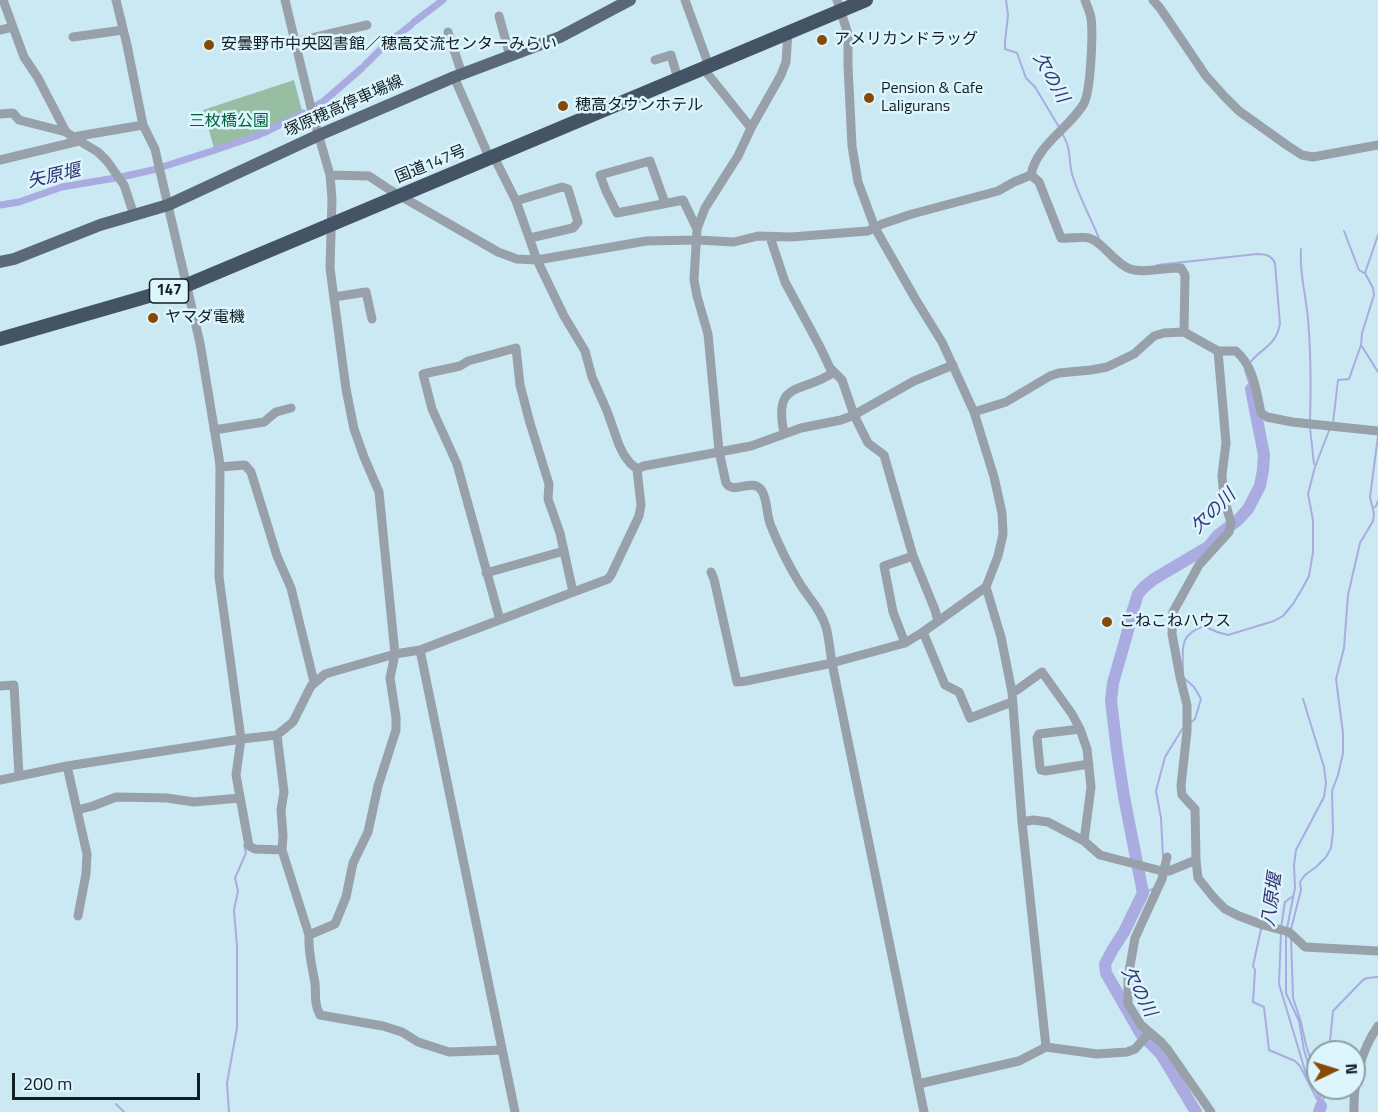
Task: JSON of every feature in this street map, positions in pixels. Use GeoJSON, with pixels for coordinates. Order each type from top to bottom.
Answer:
{"type":"FeatureCollection","features":[{"type":"Feature","properties":{"kind":"highway","name":"国道147号"},"geometry":{"type":"LineString","coordinates":[[0,339],[187,285],[788,32],[838,6],[866,0]]}},
{"type":"Feature","properties":{"kind":"main road","name":"塚原穂高停車場線"},"geometry":{"type":"LineString","coordinates":[[0,262],[14,259],[100,225],[168,205],[319,135],[458,75],[561,37],[630,0]]}},
{"type":"Feature","properties":{"kind":"street"},"geometry":{"type":"LineString","coordinates":[[3,0],[24,57],[73,136]]}},
{"type":"Feature","properties":{"kind":"street"},"geometry":{"type":"LineString","coordinates":[[116,0],[143,125],[155,149],[201,342],[220,467],[219,577],[240,739],[236,775],[249,846],[255,849],[282,850]]}},
{"type":"Feature","properties":{"kind":"street"},"geometry":{"type":"LineString","coordinates":[[285,0],[330,175],[332,199],[330,268],[346,388],[354,429],[379,492],[395,654],[390,678],[396,730],[378,786],[368,832],[352,863],[346,897],[335,924],[309,935]]}},
{"type":"Feature","properties":{"kind":"street"},"geometry":{"type":"LineString","coordinates":[[685,0],[706,67],[751,128]]}},
{"type":"Feature","properties":{"kind":"street"},"geometry":{"type":"LineString","coordinates":[[1031,175],[1033,164],[1087,99],[1091,18],[1085,0]]}},
{"type":"Feature","properties":{"kind":"street"},"geometry":{"type":"LineString","coordinates":[[1153,0],[1206,76],[1224,97],[1239,111],[1288,146],[1302,155],[1313,157],[1378,145]]}},
{"type":"Feature","properties":{"kind":"street"},"geometry":{"type":"LineString","coordinates":[[711,572],[737,682],[832,663],[905,643],[986,587],[1004,534],[994,477],[974,412],[942,342],[875,228],[858,182],[854,162],[848,34],[838,6]]}},
{"type":"Feature","properties":{"kind":"street"},"geometry":{"type":"LineString","coordinates":[[499,16],[510,56]]}},
{"type":"Feature","properties":{"kind":"street"},"geometry":{"type":"LineString","coordinates":[[295,42],[367,25]]}},
{"type":"Feature","properties":{"kind":"street"},"geometry":{"type":"LineString","coordinates":[[0,30],[13,27]]}},
{"type":"Feature","properties":{"kind":"street"},"geometry":{"type":"LineString","coordinates":[[73,37],[123,30]]}},
{"type":"Feature","properties":{"kind":"street"},"geometry":{"type":"LineString","coordinates":[[0,780],[67,766],[277,735],[293,722],[314,682],[325,674],[423,648],[608,579],[615,569],[639,516],[641,505],[637,470],[619,445],[592,377],[585,351],[564,316],[537,260],[516,201],[492,158],[458,75],[448,32]]}},
{"type":"Feature","properties":{"kind":"street"},"geometry":{"type":"LineString","coordinates":[[788,32],[786,62],[781,75],[728,174],[705,208],[697,229],[694,280],[708,334],[719,451],[726,483],[732,488],[753,484],[762,490],[770,523],[778,542],[800,585],[819,610],[826,627],[924,1112]]}},
{"type":"Feature","properties":{"kind":"street"},"geometry":{"type":"LineString","coordinates":[[655,60],[671,55],[678,79]]}},
{"type":"Feature","properties":{"kind":"street"},"geometry":{"type":"LineString","coordinates":[[0,114],[13,114],[19,120],[73,136],[98,152],[124,185],[134,215]]}},
{"type":"Feature","properties":{"kind":"street"},"geometry":{"type":"LineString","coordinates":[[0,160],[73,136],[143,125]]}},
{"type":"Feature","properties":{"kind":"street"},"geometry":{"type":"LineString","coordinates":[[665,203],[650,161],[600,175],[617,213],[683,200],[697,229]]}},
{"type":"Feature","properties":{"kind":"street"},"geometry":{"type":"LineString","coordinates":[[330,175],[369,176],[498,252],[518,259],[537,260],[646,241],[734,242],[758,236],[790,237],[868,231],[912,214],[998,191],[1031,175]]}},
{"type":"Feature","properties":{"kind":"street"},"geometry":{"type":"LineString","coordinates":[[1031,175],[1039,182],[1061,238],[1087,237],[1094,240],[1119,264],[1129,269],[1138,271],[1170,267],[1182,268],[1185,275],[1184,332]]}},
{"type":"Feature","properties":{"kind":"street"},"geometry":{"type":"LineString","coordinates":[[516,201],[562,187],[568,189],[578,222],[573,228],[530,238]]}},
{"type":"Feature","properties":{"kind":"street"},"geometry":{"type":"LineString","coordinates":[[770,237],[784,282],[830,368],[842,380],[854,415],[868,443],[884,455],[913,556],[938,621]]}},
{"type":"Feature","properties":{"kind":"street"},"geometry":{"type":"LineString","coordinates":[[334,297],[366,292],[372,319]]}},
{"type":"Feature","properties":{"kind":"street"},"geometry":{"type":"LineString","coordinates":[[974,412],[1006,402],[1050,376],[1107,366],[1134,354],[1154,336],[1184,332],[1218,351],[1236,351],[1248,365],[1261,413],[1267,417],[1378,431]]}},
{"type":"Feature","properties":{"kind":"street"},"geometry":{"type":"LineString","coordinates":[[500,620],[456,464],[432,409],[423,374],[460,366],[468,361],[516,348],[520,385],[549,484],[548,499],[560,533],[573,592]]}},
{"type":"Feature","properties":{"kind":"street"},"geometry":{"type":"LineString","coordinates":[[1218,351],[1226,443],[1222,475],[1224,498],[1231,523],[1228,532],[1199,565],[1173,612],[1172,633],[1187,705],[1181,786],[1182,795],[1195,809],[1198,878],[1225,909],[1239,916],[1292,933],[1305,947],[1378,951]]}},
{"type":"Feature","properties":{"kind":"street"},"geometry":{"type":"LineString","coordinates":[[637,470],[645,466],[752,446],[801,428],[841,420],[914,381],[953,365]]}},
{"type":"Feature","properties":{"kind":"street"},"geometry":{"type":"LineString","coordinates":[[784,433],[781,418],[785,397],[790,392],[826,378],[834,372]]}},
{"type":"Feature","properties":{"kind":"street"},"geometry":{"type":"LineString","coordinates":[[214,430],[264,422],[276,412],[291,408]]}},
{"type":"Feature","properties":{"kind":"street"},"geometry":{"type":"LineString","coordinates":[[220,467],[245,465],[252,472],[277,556],[291,588],[314,682]]}},
{"type":"Feature","properties":{"kind":"street"},"geometry":{"type":"LineString","coordinates":[[486,573],[564,551]]}},
{"type":"Feature","properties":{"kind":"street"},"geometry":{"type":"LineString","coordinates":[[905,643],[893,612],[884,566],[913,556]]}},
{"type":"Feature","properties":{"kind":"street"},"geometry":{"type":"LineString","coordinates":[[986,587],[1001,637],[1012,697],[1022,822],[1046,1047]]}},
{"type":"Feature","properties":{"kind":"street"},"geometry":{"type":"LineString","coordinates":[[922,632],[945,685],[959,692],[970,718],[1012,697],[1017,690],[1042,672],[1072,714],[1087,749],[1091,787],[1084,841]]}},
{"type":"Feature","properties":{"kind":"street"},"geometry":{"type":"LineString","coordinates":[[423,648],[515,1112]]}},
{"type":"Feature","properties":{"kind":"street"},"geometry":{"type":"LineString","coordinates":[[0,686],[14,685],[19,776]]}},
{"type":"Feature","properties":{"kind":"street"},"geometry":{"type":"LineString","coordinates":[[1080,729],[1039,734],[1037,738],[1040,767],[1045,771],[1089,764]]}},
{"type":"Feature","properties":{"kind":"street"},"geometry":{"type":"LineString","coordinates":[[277,735],[284,792],[281,810],[284,836],[282,850],[309,935],[308,945],[315,983],[316,1007],[320,1016],[383,1026],[402,1032],[418,1042],[449,1052],[502,1050]]}},
{"type":"Feature","properties":{"kind":"street"},"geometry":{"type":"LineString","coordinates":[[67,766],[87,854],[86,874],[78,916]]}},
{"type":"Feature","properties":{"kind":"street"},"geometry":{"type":"LineString","coordinates":[[77,810],[116,797],[167,798],[194,802],[240,798]]}},
{"type":"Feature","properties":{"kind":"street"},"geometry":{"type":"LineString","coordinates":[[1022,822],[1033,820],[1048,822],[1084,841],[1100,855],[1132,864],[1173,870],[1196,860]]}},
{"type":"Feature","properties":{"kind":"street"},"geometry":{"type":"LineString","coordinates":[[1167,856],[1135,938],[1128,977],[1128,1004],[1146,1037],[1168,1050],[1212,1112]]}},
{"type":"Feature","properties":{"kind":"street"},"geometry":{"type":"LineString","coordinates":[[1354,1112],[1354,1089],[1357,1077],[1367,1044],[1378,1026]]}},
{"type":"Feature","properties":{"kind":"street"},"geometry":{"type":"LineString","coordinates":[[918,1084],[1019,1061],[1046,1047],[1080,1053],[1119,1053],[1132,1050],[1146,1037]]}},
{"type":"Feature","properties":{"kind":"green space","name":"三枚橋公園"},"geometry":{"type":"Polygon","coordinates":[[[294,80],[302,111],[267,130],[214,148],[203,110],[294,80]]]}},
{"type":"Feature","properties":{"kind":"waterway","name":"矢原堰"},"geometry":{"type":"LineString","coordinates":[[414,22],[443,0]]}},
{"type":"Feature","properties":{"kind":"waterway","name":"欠の川"},"geometry":{"type":"LineString","coordinates":[[1006,0],[1008,15],[1005,49],[1017,53],[1026,78],[1035,87],[1059,127]]}},
{"type":"Feature","properties":{"kind":"waterway","name":"矢原堰"},"geometry":{"type":"LineString","coordinates":[[365,65],[384,46],[411,25]]}},
{"type":"Feature","properties":{"kind":"waterway","name":"矢原堰"},"geometry":{"type":"LineString","coordinates":[[317,105],[362,68]]}},
{"type":"Feature","properties":{"kind":"waterway","name":"矢原堰"},"geometry":{"type":"LineString","coordinates":[[264,133],[303,113]]}},
{"type":"Feature","properties":{"kind":"waterway","name":"矢原堰"},"geometry":{"type":"LineString","coordinates":[[212,151],[259,135]]}},
{"type":"Feature","properties":{"kind":"waterway","name":"欠の川"},"geometry":{"type":"LineString","coordinates":[[1063,135],[1068,147],[1074,180],[1100,241]]}},
{"type":"Feature","properties":{"kind":"waterway","name":"矢原堰"},"geometry":{"type":"LineString","coordinates":[[162,167],[209,152]]}},
{"type":"Feature","properties":{"kind":"waterway","name":"矢原堰"},"geometry":{"type":"LineString","coordinates":[[121,177],[157,169]]}},
{"type":"Feature","properties":{"kind":"waterway","name":"矢原堰"},"geometry":{"type":"LineString","coordinates":[[0,205],[19,202],[62,187],[115,178]]}},
{"type":"Feature","properties":{"kind":"waterway"},"geometry":{"type":"LineString","coordinates":[[1344,231],[1359,270],[1364,273]]}},
{"type":"Feature","properties":{"kind":"waterway"},"geometry":{"type":"LineString","coordinates":[[1333,423],[1338,380],[1349,379],[1361,345],[1362,333],[1374,295],[1365,273],[1378,235]]}},
{"type":"Feature","properties":{"kind":"waterway"},"geometry":{"type":"LineString","coordinates":[[1301,249],[1310,345],[1310,422]]}},
{"type":"Feature","properties":{"kind":"waterway","name":"欠の川"},"geometry":{"type":"LineString","coordinates":[[1157,265],[1257,254],[1272,258],[1275,263],[1280,324],[1275,338],[1249,364]]}},
{"type":"Feature","properties":{"kind":"waterway"},"geometry":{"type":"LineString","coordinates":[[1361,345],[1378,372]]}},
{"type":"Feature","properties":{"kind":"waterway","name":"欠の川"},"geometry":{"type":"LineString","coordinates":[[1246,369],[1251,389]]}},
{"type":"Feature","properties":{"kind":"waterway","name":"欠の川"},"geometry":{"type":"LineString","coordinates":[[1196,1112],[1161,1054],[1141,1034],[1106,973],[1105,964],[1143,893],[1124,797],[1111,701],[1113,683],[1138,594],[1154,579],[1208,547],[1218,535],[1248,509],[1260,486],[1264,455],[1251,389]]}},
{"type":"Feature","properties":{"kind":"waterway"},"geometry":{"type":"LineString","coordinates":[[1310,428],[1314,464]]}},
{"type":"Feature","properties":{"kind":"waterway"},"geometry":{"type":"LineString","coordinates":[[1183,673],[1184,644],[1186,638],[1196,630],[1204,626],[1228,635],[1274,621],[1283,616],[1293,604],[1309,576],[1313,552],[1313,520],[1308,494],[1315,467],[1330,428]]}},
{"type":"Feature","properties":{"kind":"waterway"},"geometry":{"type":"LineString","coordinates":[[1291,929],[1301,890],[1300,882],[1326,857],[1331,848],[1332,791],[1343,753],[1343,733],[1336,679],[1344,648],[1348,595],[1360,543],[1373,521],[1374,514],[1370,497],[1378,436]]}},
{"type":"Feature","properties":{"kind":"waterway"},"geometry":{"type":"LineString","coordinates":[[1373,508],[1378,501]]}},
{"type":"Feature","properties":{"kind":"waterway"},"geometry":{"type":"LineString","coordinates":[[1184,678],[1194,687],[1201,699],[1195,719],[1190,723]]}},
{"type":"Feature","properties":{"kind":"waterway","name":"八原堰"},"geometry":{"type":"LineString","coordinates":[[1287,928],[1295,888],[1296,850],[1324,797],[1326,783],[1324,767],[1303,699]]}},
{"type":"Feature","properties":{"kind":"waterway"},"geometry":{"type":"LineString","coordinates":[[1163,857],[1161,818],[1156,791],[1165,757],[1183,728]]}},
{"type":"Feature","properties":{"kind":"waterway"},"geometry":{"type":"LineString","coordinates":[[229,1112],[227,1083],[237,1028],[237,946],[234,910],[238,891],[235,878],[246,853],[244,845]]}},
{"type":"Feature","properties":{"kind":"waterway"},"geometry":{"type":"LineString","coordinates":[[1143,893],[1154,888]]}},
{"type":"Feature","properties":{"kind":"waterway"},"geometry":{"type":"LineString","coordinates":[[1281,928],[1285,902],[1293,896]]}},
{"type":"Feature","properties":{"kind":"waterway"},"geometry":{"type":"LineString","coordinates":[[1261,929],[1253,966],[1255,970],[1253,1002],[1264,1007],[1269,1050],[1295,1061],[1300,1066],[1318,1101]]}},
{"type":"Feature","properties":{"kind":"waterway"},"geometry":{"type":"LineString","coordinates":[[1281,933],[1279,984],[1306,1074]]}},
{"type":"Feature","properties":{"kind":"waterway","name":"八原堰"},"geometry":{"type":"LineString","coordinates":[[1286,933],[1286,993],[1299,1021],[1304,1050],[1321,1106]]}},
{"type":"Feature","properties":{"kind":"waterway","name":"八原堰"},"geometry":{"type":"LineString","coordinates":[[1291,937],[1293,998],[1306,1045]]}},
{"type":"Feature","properties":{"kind":"waterway"},"geometry":{"type":"LineString","coordinates":[[1330,1040],[1333,1011],[1363,980],[1378,977]]}},
{"type":"Feature","properties":{"kind":"waterway"},"geometry":{"type":"LineString","coordinates":[[1321,1106],[1323,1100]]}},
{"type":"Feature","properties":{"kind":"waterway"},"geometry":{"type":"LineString","coordinates":[[116,1104],[124,1112]]}},
{"type":"Feature","properties":{"kind":"waterway","name":"八原堰"},"geometry":{"type":"LineString","coordinates":[[1319,1112],[1321,1106]]}},
{"type":"Feature","properties":{"kind":"place","name":"アメリカンドラッグ"},"geometry":{"type":"Point","coordinates":[822,40]}},
{"type":"Feature","properties":{"kind":"place","name":"安曇野市中央図書館／穂高交流センターみらい"},"geometry":{"type":"Point","coordinates":[209,45]}},
{"type":"Feature","properties":{"kind":"place","name":"Pension & Cafe Laligurans"},"geometry":{"type":"Point","coordinates":[869,98]}},
{"type":"Feature","properties":{"kind":"place","name":"穂高タウンホテル"},"geometry":{"type":"Point","coordinates":[563,106]}},
{"type":"Feature","properties":{"kind":"place","name":"ヤマダ電機"},"geometry":{"type":"Point","coordinates":[153,318]}},
{"type":"Feature","properties":{"kind":"place","name":"こねこねハウス"},"geometry":{"type":"Point","coordinates":[1107,622]}}]}
